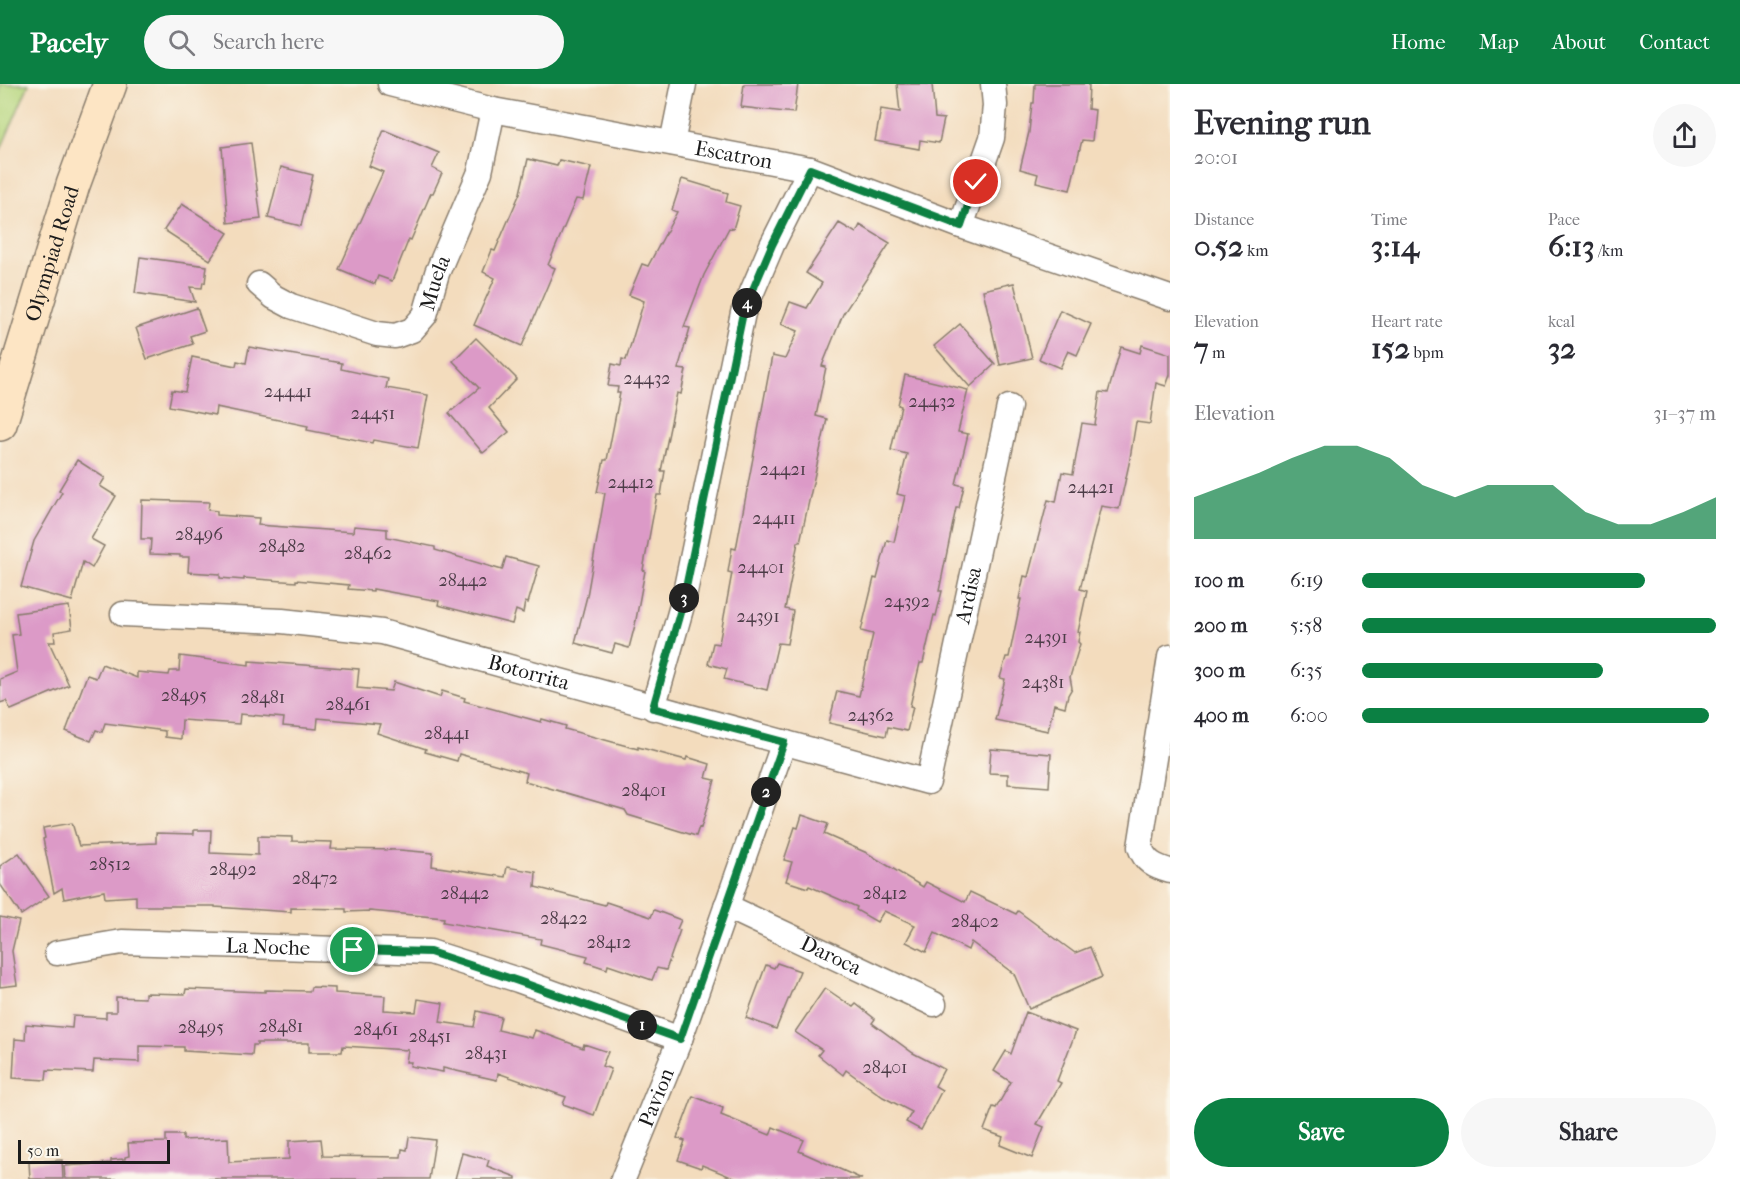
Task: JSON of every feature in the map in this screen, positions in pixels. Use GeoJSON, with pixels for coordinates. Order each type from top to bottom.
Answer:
{"type":"FeatureCollection","features":[{"type":"Feature","properties":{"kind":"main road","name":"Olympiad Road"},"geometry":{"type":"LineString","coordinates":[[0,424],[73,185],[110,84]]}},
{"type":"Feature","properties":{"kind":"street","name":"Escatron"},"geometry":{"type":"LineString","coordinates":[[390,84],[493,111],[810,169],[961,226],[1170,298]]}},
{"type":"Feature","properties":{"kind":"street"},"geometry":{"type":"LineString","coordinates":[[672,143],[684,84]]}},
{"type":"Feature","properties":{"kind":"street"},"geometry":{"type":"LineString","coordinates":[[961,226],[992,138],[995,105],[993,84]]}},
{"type":"Feature","properties":{"kind":"street","name":"Muela"},"geometry":{"type":"LineString","coordinates":[[259,284],[274,297],[291,306],[377,334],[395,336],[412,330],[425,315],[437,273],[480,172],[493,111]]}},
{"type":"Feature","properties":{"kind":"street"},"geometry":{"type":"LineString","coordinates":[[653,708],[683,602],[743,313],[772,245],[810,169]]}},
{"type":"Feature","properties":{"kind":"street","name":"Ardisa"},"geometry":{"type":"LineString","coordinates":[[928,782],[1009,407]]}},
{"type":"Feature","properties":{"kind":"street","name":"Botorrita"},"geometry":{"type":"LineString","coordinates":[[123,614],[282,621],[382,632],[928,782]]}},
{"type":"Feature","properties":{"kind":"street"},"geometry":{"type":"LineString","coordinates":[[1170,657],[1166,706],[1140,847],[1143,856],[1155,866],[1170,871]]}},
{"type":"Feature","properties":{"kind":"street","name":"Pavion"},"geometry":{"type":"LineString","coordinates":[[623,1179],[680,1039],[784,742]]}},
{"type":"Feature","properties":{"kind":"street","name":"Daroca"},"geometry":{"type":"LineString","coordinates":[[726,906],[934,1005]]}},
{"type":"Feature","properties":{"kind":"street","name":"La Noche"},"geometry":{"type":"LineString","coordinates":[[57,953],[122,942],[430,952],[680,1039]]}},
{"type":"Feature","properties":{"kind":"green space"},"geometry":{"type":"Polygon","coordinates":[[[0,84],[29,84],[0,151],[0,84]]]}},
{"type":"Feature","properties":{"kind":"building"},"geometry":{"type":"Polygon","coordinates":[[[744,84],[798,84],[794,113],[741,107],[744,84]]]}},
{"type":"Feature","properties":{"kind":"building"},"geometry":{"type":"Polygon","coordinates":[[[897,84],[932,84],[935,118],[944,119],[939,143],[920,140],[919,149],[875,141],[881,109],[900,112],[897,84]]]}},
{"type":"Feature","properties":{"kind":"building"},"geometry":{"type":"Polygon","coordinates":[[[1035,84],[1089,84],[1088,109],[1095,110],[1092,141],[1082,140],[1070,190],[1036,182],[1038,174],[1020,169],[1029,132],[1035,84]]]}},
{"type":"Feature","properties":{"kind":"building"},"geometry":{"type":"Polygon","coordinates":[[[384,130],[439,153],[432,168],[442,173],[411,240],[409,239],[392,281],[378,276],[375,284],[339,269],[383,172],[369,166],[384,130]]]}},
{"type":"Feature","properties":{"kind":"building"},"geometry":{"type":"Polygon","coordinates":[[[251,143],[261,219],[228,223],[222,147],[251,143]]]}},
{"type":"Feature","properties":{"kind":"building"},"geometry":{"type":"Polygon","coordinates":[[[528,159],[557,166],[559,160],[591,167],[583,200],[576,199],[548,265],[555,268],[522,346],[474,325],[495,278],[483,272],[492,250],[495,251],[520,193],[528,159]]]}},
{"type":"Feature","properties":{"kind":"building"},"geometry":{"type":"Polygon","coordinates":[[[281,167],[313,175],[301,226],[268,218],[281,167]]]}},
{"type":"Feature","properties":{"kind":"building"},"geometry":{"type":"Polygon","coordinates":[[[682,179],[728,193],[726,202],[740,206],[733,229],[729,228],[704,275],[684,327],[690,328],[678,369],[686,370],[681,394],[677,393],[661,471],[665,471],[661,495],[657,495],[635,625],[629,648],[615,644],[612,653],[575,643],[587,596],[605,493],[597,492],[604,460],[607,460],[620,393],[617,393],[618,387],[608,386],[612,364],[621,366],[622,359],[626,360],[644,301],[629,295],[642,264],[648,266],[677,212],[672,210],[682,179]]]}},
{"type":"Feature","properties":{"kind":"building"},"geometry":{"type":"Polygon","coordinates":[[[182,204],[228,233],[210,260],[164,230],[182,204]]]}},
{"type":"Feature","properties":{"kind":"building"},"geometry":{"type":"Polygon","coordinates":[[[839,223],[856,233],[860,225],[890,243],[843,314],[822,366],[826,367],[816,416],[827,419],[785,609],[793,611],[787,644],[778,643],[767,690],[724,679],[727,669],[708,664],[713,643],[719,644],[732,573],[728,572],[732,548],[736,549],[772,356],[785,359],[798,331],[781,324],[790,302],[807,308],[822,283],[806,273],[839,223]]]}},
{"type":"Feature","properties":{"kind":"building"},"geometry":{"type":"Polygon","coordinates":[[[140,257],[207,266],[205,283],[203,282],[202,288],[190,287],[195,302],[135,293],[140,257]]]}},
{"type":"Feature","properties":{"kind":"building"},"geometry":{"type":"Polygon","coordinates":[[[1014,283],[1032,358],[1000,365],[983,290],[1014,283]]]}},
{"type":"Feature","properties":{"kind":"building"},"geometry":{"type":"Polygon","coordinates":[[[197,308],[205,331],[190,336],[193,344],[147,359],[136,328],[197,308]]]}},
{"type":"Feature","properties":{"kind":"building"},"geometry":{"type":"Polygon","coordinates":[[[1060,310],[1091,324],[1077,355],[1068,351],[1060,368],[1039,359],[1060,310]]]}},
{"type":"Feature","properties":{"kind":"building"},"geometry":{"type":"Polygon","coordinates":[[[960,324],[995,364],[970,387],[934,346],[960,324]]]}},
{"type":"Feature","properties":{"kind":"building"},"geometry":{"type":"Polygon","coordinates":[[[476,338],[517,379],[489,408],[509,432],[483,453],[449,413],[479,388],[453,361],[476,338]]]}},
{"type":"Feature","properties":{"kind":"building"},"geometry":{"type":"Polygon","coordinates":[[[1142,345],[1170,354],[1170,375],[1166,386],[1156,383],[1150,424],[1136,422],[1119,509],[1101,506],[1080,589],[1087,591],[1078,632],[1080,632],[1078,642],[1080,644],[1070,677],[1072,688],[1065,707],[1054,704],[1048,731],[995,720],[1005,679],[1000,678],[1006,657],[1009,657],[1024,576],[1028,577],[1048,500],[1056,502],[1062,472],[1073,474],[1082,423],[1095,425],[1100,392],[1108,393],[1121,347],[1140,353],[1142,345]]]}},
{"type":"Feature","properties":{"kind":"building"},"geometry":{"type":"Polygon","coordinates":[[[249,347],[342,363],[341,369],[388,379],[386,388],[428,395],[418,448],[373,440],[372,443],[307,430],[308,426],[216,407],[215,415],[169,406],[172,390],[185,392],[192,357],[236,366],[237,361],[246,363],[249,347]]]}},
{"type":"Feature","properties":{"kind":"building"},"geometry":{"type":"Polygon","coordinates":[[[905,375],[968,390],[958,432],[968,434],[956,484],[964,486],[959,508],[956,508],[939,591],[942,591],[923,663],[920,663],[907,731],[888,727],[886,736],[829,723],[837,691],[859,696],[873,634],[861,631],[874,578],[877,579],[887,540],[894,542],[905,496],[897,494],[907,454],[891,450],[905,375]]]}},
{"type":"Feature","properties":{"kind":"building"},"geometry":{"type":"Polygon","coordinates":[[[77,460],[105,478],[100,486],[116,496],[91,539],[104,546],[92,568],[83,562],[72,601],[21,587],[34,541],[62,492],[59,490],[77,460]]]}},
{"type":"Feature","properties":{"kind":"building"},"geometry":{"type":"Polygon","coordinates":[[[142,500],[209,502],[208,510],[217,511],[217,515],[259,518],[258,525],[353,532],[354,526],[387,529],[387,537],[435,547],[435,550],[502,570],[506,557],[539,566],[528,603],[525,602],[523,613],[516,610],[512,624],[438,605],[439,601],[373,589],[373,591],[348,589],[349,585],[296,580],[296,582],[220,578],[220,574],[188,572],[189,557],[150,554],[151,539],[141,539],[142,500]]]}},
{"type":"Feature","properties":{"kind":"building"},"geometry":{"type":"Polygon","coordinates":[[[69,606],[72,629],[54,632],[55,642],[49,642],[69,685],[11,710],[6,701],[0,703],[0,679],[17,672],[12,635],[19,634],[16,613],[69,606]]]}},
{"type":"Feature","properties":{"kind":"building"},"geometry":{"type":"Polygon","coordinates":[[[180,656],[249,665],[249,661],[359,669],[357,688],[391,691],[394,682],[440,697],[442,691],[465,698],[464,701],[541,722],[542,719],[566,726],[565,729],[638,749],[638,747],[686,760],[687,757],[710,764],[706,778],[715,780],[701,828],[699,827],[696,836],[628,815],[625,810],[525,781],[527,773],[459,754],[457,761],[425,752],[426,749],[377,733],[380,724],[318,718],[317,729],[283,726],[284,718],[240,714],[239,724],[182,720],[181,739],[165,737],[165,731],[105,723],[102,732],[96,730],[91,741],[66,731],[87,675],[96,678],[102,664],[137,678],[137,672],[169,675],[170,671],[179,671],[180,656]]]}},
{"type":"Feature","properties":{"kind":"building"},"geometry":{"type":"Polygon","coordinates":[[[991,749],[1051,754],[1049,787],[1008,784],[1008,774],[989,773],[991,749]]]}},
{"type":"Feature","properties":{"kind":"building"},"geometry":{"type":"Polygon","coordinates":[[[802,815],[828,824],[824,834],[867,853],[923,887],[926,882],[965,902],[970,892],[1016,914],[1018,911],[1075,953],[1090,947],[1102,977],[1029,1009],[1014,974],[971,942],[968,950],[935,933],[926,952],[906,942],[915,925],[884,911],[877,922],[856,910],[857,907],[809,886],[808,888],[786,881],[792,862],[784,860],[795,827],[798,828],[802,815]]]}},
{"type":"Feature","properties":{"kind":"building"},"geometry":{"type":"Polygon","coordinates":[[[72,823],[79,846],[156,843],[156,833],[194,834],[194,830],[211,830],[210,853],[258,855],[258,836],[292,837],[292,841],[332,842],[331,849],[433,853],[432,866],[505,877],[507,867],[536,872],[535,887],[605,905],[606,902],[651,917],[654,910],[681,920],[677,929],[680,930],[666,970],[657,968],[652,980],[608,965],[607,969],[586,962],[588,956],[540,944],[541,939],[443,922],[444,918],[370,911],[346,912],[346,909],[291,908],[291,912],[215,906],[136,906],[136,896],[105,898],[104,891],[64,899],[62,888],[54,893],[43,839],[45,838],[43,828],[72,823]]]}},
{"type":"Feature","properties":{"kind":"building"},"geometry":{"type":"Polygon","coordinates":[[[19,853],[49,896],[21,915],[0,884],[0,866],[19,853]]]}},
{"type":"Feature","properties":{"kind":"building"},"geometry":{"type":"Polygon","coordinates":[[[0,917],[19,921],[12,951],[17,985],[0,987],[0,917]]]}},
{"type":"Feature","properties":{"kind":"building"},"geometry":{"type":"Polygon","coordinates":[[[777,963],[800,971],[776,1029],[746,1018],[766,965],[774,968],[777,963]]]}},
{"type":"Feature","properties":{"kind":"building"},"geometry":{"type":"Polygon","coordinates":[[[311,987],[335,988],[335,993],[385,996],[384,1010],[416,1012],[418,999],[443,1003],[440,1022],[474,1027],[477,1011],[501,1017],[498,1030],[532,1038],[535,1030],[583,1048],[584,1044],[608,1052],[602,1066],[611,1069],[594,1115],[563,1104],[566,1097],[498,1073],[497,1080],[443,1068],[443,1072],[410,1066],[411,1062],[406,1062],[408,1050],[343,1046],[342,1052],[309,1052],[309,1043],[257,1043],[253,1045],[252,1055],[184,1051],[184,1047],[139,1046],[139,1062],[94,1060],[93,1072],[47,1070],[46,1080],[13,1078],[15,1039],[25,1040],[26,1024],[72,1028],[73,1016],[106,1018],[106,1012],[116,1012],[116,997],[145,998],[145,993],[185,994],[186,989],[310,991],[311,987]]]}},
{"type":"Feature","properties":{"kind":"building"},"geometry":{"type":"Polygon","coordinates":[[[825,988],[853,1007],[856,1004],[875,1019],[872,1023],[913,1053],[944,1069],[935,1086],[942,1090],[921,1130],[906,1122],[912,1112],[883,1097],[846,1070],[843,1075],[818,1055],[822,1050],[795,1032],[825,988]]]}},
{"type":"Feature","properties":{"kind":"building"},"geometry":{"type":"Polygon","coordinates":[[[1026,1012],[1076,1031],[1057,1081],[1061,1083],[1037,1124],[1044,1127],[1032,1158],[1000,1145],[1003,1137],[984,1130],[993,1107],[996,1108],[1011,1082],[994,1071],[1006,1051],[1011,1054],[1026,1012]]]}},
{"type":"Feature","properties":{"kind":"building"},"geometry":{"type":"Polygon","coordinates":[[[693,1096],[723,1108],[721,1115],[770,1135],[773,1127],[804,1140],[799,1151],[862,1179],[736,1179],[702,1165],[701,1168],[678,1160],[685,1141],[677,1138],[693,1096]]]}},
{"type":"Feature","properties":{"kind":"building"},"geometry":{"type":"Polygon","coordinates":[[[166,1135],[183,1135],[183,1140],[228,1138],[229,1162],[289,1159],[289,1141],[321,1139],[323,1156],[401,1157],[402,1149],[407,1150],[409,1137],[435,1140],[429,1179],[65,1179],[64,1166],[111,1163],[111,1160],[125,1159],[129,1156],[128,1143],[166,1142],[166,1135]]]}},
{"type":"Feature","properties":{"kind":"building"},"geometry":{"type":"Polygon","coordinates":[[[462,1153],[489,1160],[487,1166],[516,1177],[516,1179],[455,1179],[462,1153]]]}},
{"type":"Feature","properties":{"kind":"building"},"geometry":{"type":"Polygon","coordinates":[[[62,1160],[63,1179],[30,1179],[29,1162],[62,1160]]]}},
{"type":"Feature","properties":{"kind":"route"},"geometry":{"type":"LineString","coordinates":[[353,950],[430,952],[680,1039],[784,742],[653,708],[683,602],[743,313],[772,245],[810,169],[961,226],[976,182]]}}]}
